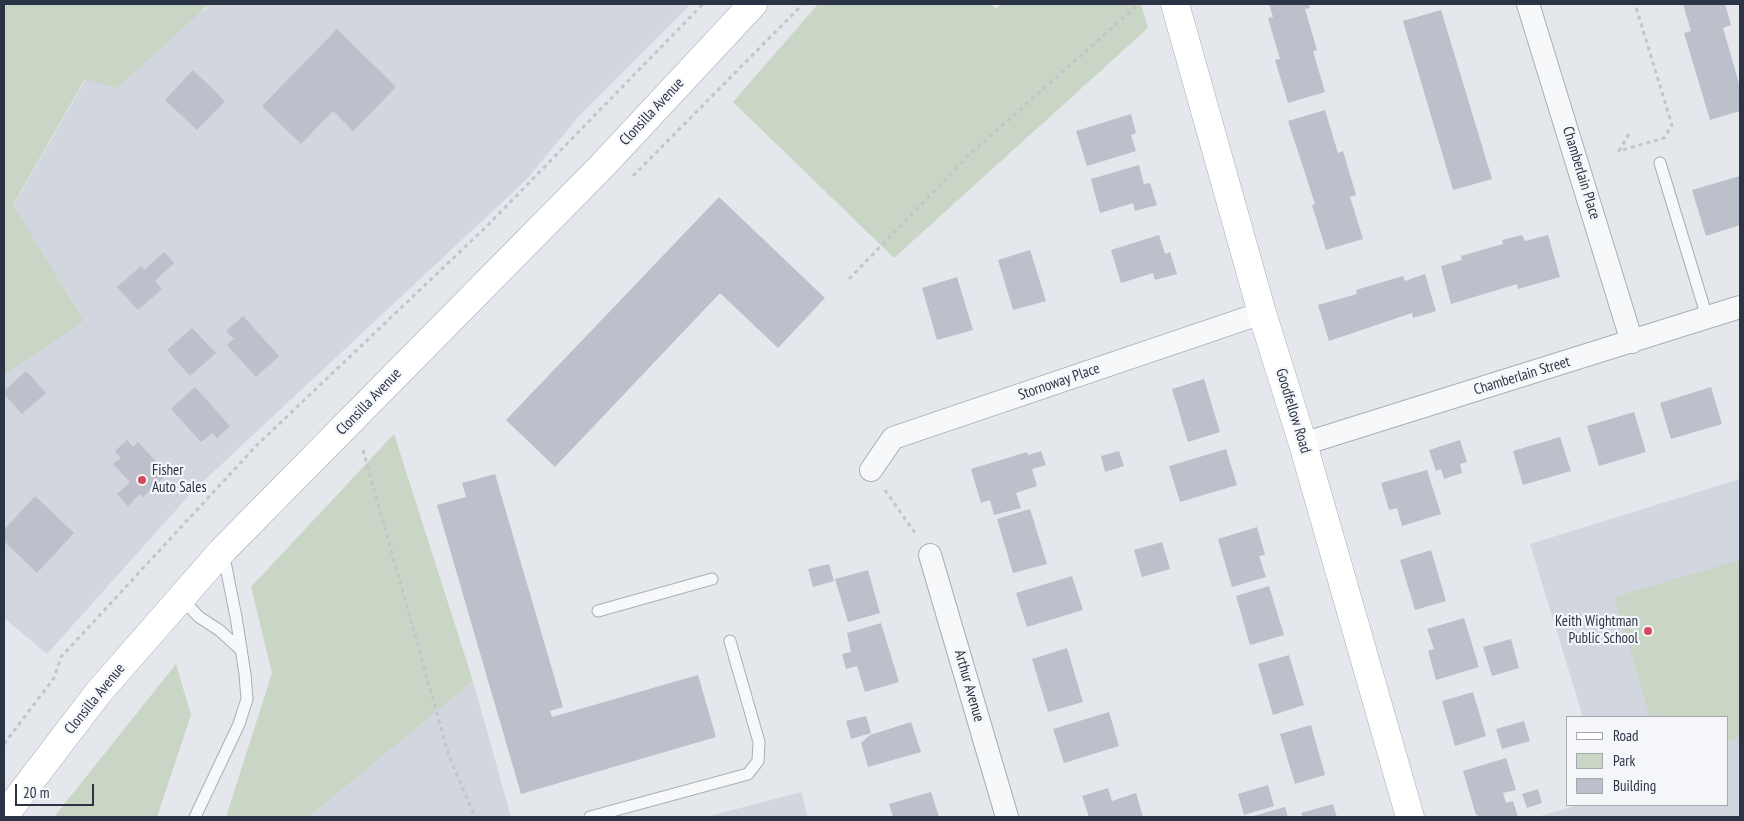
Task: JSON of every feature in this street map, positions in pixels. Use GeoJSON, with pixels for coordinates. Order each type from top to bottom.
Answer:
{"type":"FeatureCollection","features":[{"type":"Feature","properties":{"kind":"main road","name":"Clonsilla Avenue"},"geometry":{"type":"LineString","coordinates":[[4,816],[98,693],[223,550],[602,166],[753,4]]}},
{"type":"Feature","properties":{"kind":"main road","name":"Goodfellow Road"},"geometry":{"type":"LineString","coordinates":[[1175,4],[1262,313],[1303,444],[1410,817]]}},
{"type":"Feature","properties":{"kind":"street","name":"Chamberlain Place"},"geometry":{"type":"LineString","coordinates":[[1528,4],[1632,342]]}},
{"type":"Feature","properties":{"kind":"street","name":"Chamberlain Street"},"geometry":{"type":"LineString","coordinates":[[1303,444],[1632,342],[1740,306]]}},
{"type":"Feature","properties":{"kind":"street","name":"Stornoway Place"},"geometry":{"type":"LineString","coordinates":[[871,470],[893,438],[1262,313]]}},
{"type":"Feature","properties":{"kind":"street","name":"Arthur Avenue"},"geometry":{"type":"LineString","coordinates":[[930,555],[1007,817]]}},
{"type":"Feature","properties":{"kind":"lane"},"geometry":{"type":"LineString","coordinates":[[1660,162],[1707,317]]}},
{"type":"Feature","properties":{"kind":"lane"},"geometry":{"type":"LineString","coordinates":[[195,817],[239,724],[247,699],[236,617],[223,550]]}},
{"type":"Feature","properties":{"kind":"lane"},"geometry":{"type":"LineString","coordinates":[[598,611],[712,579]]}},
{"type":"Feature","properties":{"kind":"lane"},"geometry":{"type":"LineString","coordinates":[[180,597],[199,618],[219,630],[240,649]]}},
{"type":"Feature","properties":{"kind":"lane"},"geometry":{"type":"LineString","coordinates":[[590,817],[748,774],[758,761],[759,742],[730,641]]}},
{"type":"Feature","properties":{"kind":"path"},"geometry":{"type":"LineString","coordinates":[[4,744],[54,678],[61,657],[250,453],[487,226],[703,4]]}},
{"type":"Feature","properties":{"kind":"path"},"geometry":{"type":"LineString","coordinates":[[628,181],[803,4]]}},
{"type":"Feature","properties":{"kind":"path"},"geometry":{"type":"LineString","coordinates":[[849,279],[970,155],[1139,4]]}},
{"type":"Feature","properties":{"kind":"path"},"geometry":{"type":"LineString","coordinates":[[1629,134],[1618,151],[1664,138],[1672,125],[1635,4]]}},
{"type":"Feature","properties":{"kind":"path"},"geometry":{"type":"LineString","coordinates":[[356,457],[370,443]]}},
{"type":"Feature","properties":{"kind":"path"},"geometry":{"type":"LineString","coordinates":[[363,450],[449,756],[475,817]]}},
{"type":"Feature","properties":{"kind":"path"},"geometry":{"type":"LineString","coordinates":[[871,470],[930,555]]}},
{"type":"Feature","properties":{"kind":"shaded area"},"geometry":{"type":"Polygon","coordinates":[[[215,4],[691,4],[580,115],[526,180],[193,491],[47,654],[4,618],[4,375],[84,321],[13,206],[86,79],[215,4]]]}},
{"type":"Feature","properties":{"kind":"shaded area","name":"Keith Wightman Public School"},"geometry":{"type":"Polygon","coordinates":[[[1740,479],[1740,817],[1537,817],[1575,806],[1729,806],[1729,716],[1583,716],[1530,544],[1740,479]]]}},
{"type":"Feature","properties":{"kind":"shaded area"},"geometry":{"type":"Polygon","coordinates":[[[473,681],[511,817],[309,817],[473,681]]]}},
{"type":"Feature","properties":{"kind":"shaded area"},"geometry":{"type":"Polygon","coordinates":[[[801,792],[808,817],[706,817],[801,792]]]}},
{"type":"Feature","properties":{"kind":"green space"},"geometry":{"type":"Polygon","coordinates":[[[4,4],[215,4],[205,8],[117,88],[85,79],[13,205],[84,321],[4,375],[4,4]]]}},
{"type":"Feature","properties":{"kind":"green space"},"geometry":{"type":"Polygon","coordinates":[[[818,4],[991,4],[996,9],[1001,4],[1141,4],[1148,28],[894,258],[733,102],[818,4]]]}},
{"type":"Feature","properties":{"kind":"green space"},"geometry":{"type":"Polygon","coordinates":[[[394,434],[473,681],[309,817],[226,817],[272,673],[251,587],[394,434]]]}},
{"type":"Feature","properties":{"kind":"green space"},"geometry":{"type":"Polygon","coordinates":[[[1740,560],[1740,737],[1729,741],[1729,716],[1650,716],[1614,597],[1740,560]]]}},
{"type":"Feature","properties":{"kind":"green space"},"geometry":{"type":"Polygon","coordinates":[[[176,664],[191,715],[157,817],[54,817],[176,664]]]}},
{"type":"Feature","properties":{"kind":"building"},"geometry":{"type":"Polygon","coordinates":[[[1269,4],[1309,4],[1310,8],[1305,9],[1317,50],[1313,51],[1325,92],[1288,103],[1275,60],[1280,59],[1268,18],[1273,17],[1269,4]]]}},
{"type":"Feature","properties":{"kind":"building"},"geometry":{"type":"Polygon","coordinates":[[[1683,4],[1725,4],[1731,25],[1723,28],[1740,87],[1740,111],[1710,120],[1684,33],[1691,31],[1683,4]]]}},
{"type":"Feature","properties":{"kind":"building"},"geometry":{"type":"Polygon","coordinates":[[[1441,10],[1492,179],[1453,190],[1403,21],[1441,10]]]}},
{"type":"Feature","properties":{"kind":"building"},"geometry":{"type":"Polygon","coordinates":[[[337,29],[396,87],[353,131],[333,111],[301,144],[262,106],[337,29]]]}},
{"type":"Feature","properties":{"kind":"building"},"geometry":{"type":"Polygon","coordinates":[[[193,70],[225,101],[197,130],[165,100],[193,70]]]}},
{"type":"Feature","properties":{"kind":"building"},"geometry":{"type":"Polygon","coordinates":[[[1325,110],[1338,153],[1343,151],[1356,195],[1350,197],[1363,239],[1326,250],[1312,205],[1315,204],[1288,121],[1325,110]]]}},
{"type":"Feature","properties":{"kind":"building"},"geometry":{"type":"Polygon","coordinates":[[[1131,114],[1136,133],[1131,135],[1136,151],[1087,166],[1076,131],[1131,114]]]}},
{"type":"Feature","properties":{"kind":"building"},"geometry":{"type":"Polygon","coordinates":[[[1139,165],[1144,184],[1150,183],[1157,205],[1135,211],[1133,203],[1100,213],[1091,179],[1139,165]]]}},
{"type":"Feature","properties":{"kind":"building"},"geometry":{"type":"Polygon","coordinates":[[[1740,176],[1740,225],[1706,236],[1692,190],[1740,176]]]}},
{"type":"Feature","properties":{"kind":"building"},"geometry":{"type":"Polygon","coordinates":[[[719,197],[825,298],[778,348],[720,293],[555,467],[506,420],[719,197]]]}},
{"type":"Feature","properties":{"kind":"building"},"geometry":{"type":"Polygon","coordinates":[[[1159,235],[1165,254],[1170,252],[1177,274],[1155,280],[1153,273],[1121,283],[1111,250],[1159,235]]]}},
{"type":"Feature","properties":{"kind":"building"},"geometry":{"type":"Polygon","coordinates":[[[1522,235],[1525,241],[1548,235],[1560,277],[1518,289],[1517,284],[1451,304],[1441,266],[1462,260],[1461,256],[1503,244],[1502,240],[1522,235]]]}},
{"type":"Feature","properties":{"kind":"building"},"geometry":{"type":"Polygon","coordinates":[[[1030,250],[1046,301],[1013,310],[998,260],[1030,250]]]}},
{"type":"Feature","properties":{"kind":"building"},"geometry":{"type":"Polygon","coordinates":[[[164,252],[174,263],[155,281],[162,289],[138,310],[117,287],[141,266],[144,270],[164,252]]]}},
{"type":"Feature","properties":{"kind":"building"},"geometry":{"type":"Polygon","coordinates":[[[1425,274],[1436,311],[1413,318],[1412,313],[1329,341],[1318,305],[1357,294],[1356,290],[1403,276],[1405,281],[1425,274]]]}},
{"type":"Feature","properties":{"kind":"building"},"geometry":{"type":"Polygon","coordinates":[[[957,277],[973,330],[937,340],[922,288],[957,277]]]}},
{"type":"Feature","properties":{"kind":"building"},"geometry":{"type":"Polygon","coordinates":[[[243,316],[279,356],[256,377],[227,345],[234,339],[226,331],[243,316]]]}},
{"type":"Feature","properties":{"kind":"building"},"geometry":{"type":"Polygon","coordinates":[[[192,328],[216,353],[190,376],[167,350],[192,328]]]}},
{"type":"Feature","properties":{"kind":"building"},"geometry":{"type":"Polygon","coordinates":[[[26,371],[46,393],[22,414],[4,394],[4,391],[26,371]]]}},
{"type":"Feature","properties":{"kind":"building"},"geometry":{"type":"Polygon","coordinates":[[[1204,379],[1220,432],[1188,442],[1172,389],[1204,379]]]}},
{"type":"Feature","properties":{"kind":"building"},"geometry":{"type":"Polygon","coordinates":[[[195,387],[230,426],[217,438],[212,433],[201,442],[171,409],[195,387]]]}},
{"type":"Feature","properties":{"kind":"building"},"geometry":{"type":"Polygon","coordinates":[[[1711,387],[1722,424],[1671,439],[1660,403],[1711,387]]]}},
{"type":"Feature","properties":{"kind":"building"},"geometry":{"type":"Polygon","coordinates":[[[1634,412],[1646,452],[1599,466],[1587,426],[1634,412]]]}},
{"type":"Feature","properties":{"kind":"building"},"geometry":{"type":"Polygon","coordinates":[[[1560,437],[1571,471],[1523,485],[1513,451],[1560,437]]]}},
{"type":"Feature","properties":{"kind":"building"},"geometry":{"type":"Polygon","coordinates":[[[127,440],[133,447],[138,442],[168,474],[143,497],[140,494],[128,506],[117,494],[130,482],[113,464],[121,458],[115,451],[127,440]]]}},
{"type":"Feature","properties":{"kind":"building"},"geometry":{"type":"Polygon","coordinates":[[[1460,440],[1467,462],[1460,464],[1462,473],[1444,479],[1441,469],[1436,471],[1429,450],[1460,440]]]}},
{"type":"Feature","properties":{"kind":"building"},"geometry":{"type":"Polygon","coordinates":[[[1226,449],[1237,485],[1180,502],[1169,466],[1226,449]]]}},
{"type":"Feature","properties":{"kind":"building"},"geometry":{"type":"Polygon","coordinates":[[[1041,451],[1046,465],[1032,469],[1037,486],[1016,493],[1021,508],[994,515],[990,500],[981,503],[971,469],[1027,452],[1028,455],[1041,451]]]}},
{"type":"Feature","properties":{"kind":"building"},"geometry":{"type":"Polygon","coordinates":[[[1119,451],[1124,466],[1105,472],[1101,456],[1119,451]]]}},
{"type":"Feature","properties":{"kind":"building"},"geometry":{"type":"Polygon","coordinates":[[[1427,470],[1441,514],[1402,526],[1397,508],[1389,510],[1381,483],[1427,470]]]}},
{"type":"Feature","properties":{"kind":"building"},"geometry":{"type":"Polygon","coordinates":[[[495,474],[563,707],[550,711],[552,717],[698,675],[716,737],[521,794],[437,505],[466,497],[462,483],[495,474]]]}},
{"type":"Feature","properties":{"kind":"building"},"geometry":{"type":"Polygon","coordinates":[[[35,496],[74,533],[37,573],[4,541],[4,530],[35,496]]]}},
{"type":"Feature","properties":{"kind":"building"},"geometry":{"type":"Polygon","coordinates":[[[1030,509],[1047,564],[1013,573],[997,519],[1030,509]]]}},
{"type":"Feature","properties":{"kind":"building"},"geometry":{"type":"Polygon","coordinates":[[[1257,527],[1265,555],[1259,556],[1266,577],[1232,587],[1218,539],[1257,527]]]}},
{"type":"Feature","properties":{"kind":"building"},"geometry":{"type":"Polygon","coordinates":[[[1162,542],[1170,569],[1142,577],[1134,550],[1162,542]]]}},
{"type":"Feature","properties":{"kind":"building"},"geometry":{"type":"Polygon","coordinates":[[[1431,550],[1446,601],[1415,610],[1400,560],[1431,550]]]}},
{"type":"Feature","properties":{"kind":"building"},"geometry":{"type":"Polygon","coordinates":[[[829,564],[834,581],[813,587],[808,569],[829,564]]]}},
{"type":"Feature","properties":{"kind":"building"},"geometry":{"type":"Polygon","coordinates":[[[868,570],[880,613],[848,622],[835,579],[868,570]]]}},
{"type":"Feature","properties":{"kind":"building"},"geometry":{"type":"Polygon","coordinates":[[[1072,576],[1083,610],[1027,627],[1016,593],[1072,576]]]}},
{"type":"Feature","properties":{"kind":"building"},"geometry":{"type":"Polygon","coordinates":[[[1269,586],[1284,635],[1250,645],[1236,596],[1269,586]]]}},
{"type":"Feature","properties":{"kind":"building"},"geometry":{"type":"Polygon","coordinates":[[[1464,618],[1479,667],[1436,680],[1428,651],[1434,649],[1427,629],[1464,618]]]}},
{"type":"Feature","properties":{"kind":"building"},"geometry":{"type":"Polygon","coordinates":[[[881,623],[899,682],[865,692],[857,666],[846,669],[842,654],[851,652],[847,633],[881,623]]]}},
{"type":"Feature","properties":{"kind":"building"},"geometry":{"type":"Polygon","coordinates":[[[1511,639],[1519,668],[1492,676],[1483,647],[1511,639]]]}},
{"type":"Feature","properties":{"kind":"building"},"geometry":{"type":"Polygon","coordinates":[[[1067,648],[1083,702],[1048,712],[1032,659],[1067,648]]]}},
{"type":"Feature","properties":{"kind":"building"},"geometry":{"type":"Polygon","coordinates":[[[1289,655],[1304,705],[1273,715],[1258,664],[1289,655]]]}},
{"type":"Feature","properties":{"kind":"building"},"geometry":{"type":"Polygon","coordinates":[[[1473,692],[1486,736],[1455,746],[1442,701],[1473,692]]]}},
{"type":"Feature","properties":{"kind":"building"},"geometry":{"type":"Polygon","coordinates":[[[1109,712],[1119,746],[1064,763],[1053,729],[1109,712]]]}},
{"type":"Feature","properties":{"kind":"building"},"geometry":{"type":"Polygon","coordinates":[[[866,716],[871,733],[851,739],[846,721],[866,716]]]}},
{"type":"Feature","properties":{"kind":"building"},"geometry":{"type":"Polygon","coordinates":[[[1524,721],[1530,741],[1502,749],[1496,729],[1524,721]]]}},
{"type":"Feature","properties":{"kind":"building"},"geometry":{"type":"Polygon","coordinates":[[[911,722],[921,752],[868,767],[861,743],[870,735],[911,722]]]}},
{"type":"Feature","properties":{"kind":"building"},"geometry":{"type":"Polygon","coordinates":[[[1311,725],[1325,775],[1295,784],[1280,734],[1311,725]]]}},
{"type":"Feature","properties":{"kind":"building"},"geometry":{"type":"Polygon","coordinates":[[[1506,758],[1516,790],[1503,793],[1506,803],[1513,801],[1518,817],[1478,817],[1463,771],[1506,758]]]}},
{"type":"Feature","properties":{"kind":"building"},"geometry":{"type":"Polygon","coordinates":[[[1268,785],[1274,806],[1244,815],[1238,794],[1268,785]]]}},
{"type":"Feature","properties":{"kind":"building"},"geometry":{"type":"Polygon","coordinates":[[[1108,788],[1112,801],[1136,793],[1143,817],[1089,817],[1082,796],[1108,788]]]}},
{"type":"Feature","properties":{"kind":"building"},"geometry":{"type":"Polygon","coordinates":[[[1538,789],[1542,803],[1527,808],[1522,794],[1538,789]]]}},
{"type":"Feature","properties":{"kind":"building"},"geometry":{"type":"Polygon","coordinates":[[[931,792],[939,817],[893,817],[889,804],[931,792]]]}},
{"type":"Feature","properties":{"kind":"building"},"geometry":{"type":"Polygon","coordinates":[[[1333,804],[1337,817],[1303,817],[1301,813],[1333,804]]]}},
{"type":"Feature","properties":{"kind":"building"},"geometry":{"type":"Polygon","coordinates":[[[1285,807],[1288,817],[1250,817],[1285,807]]]}},
{"type":"Feature","properties":{"kind":"place","name":"Fisher Auto Sales"},"geometry":{"type":"Point","coordinates":[142,480]}},
{"type":"Feature","properties":{"kind":"place","name":"Keith Wightman Public School"},"geometry":{"type":"Point","coordinates":[1648,631]}}]}
